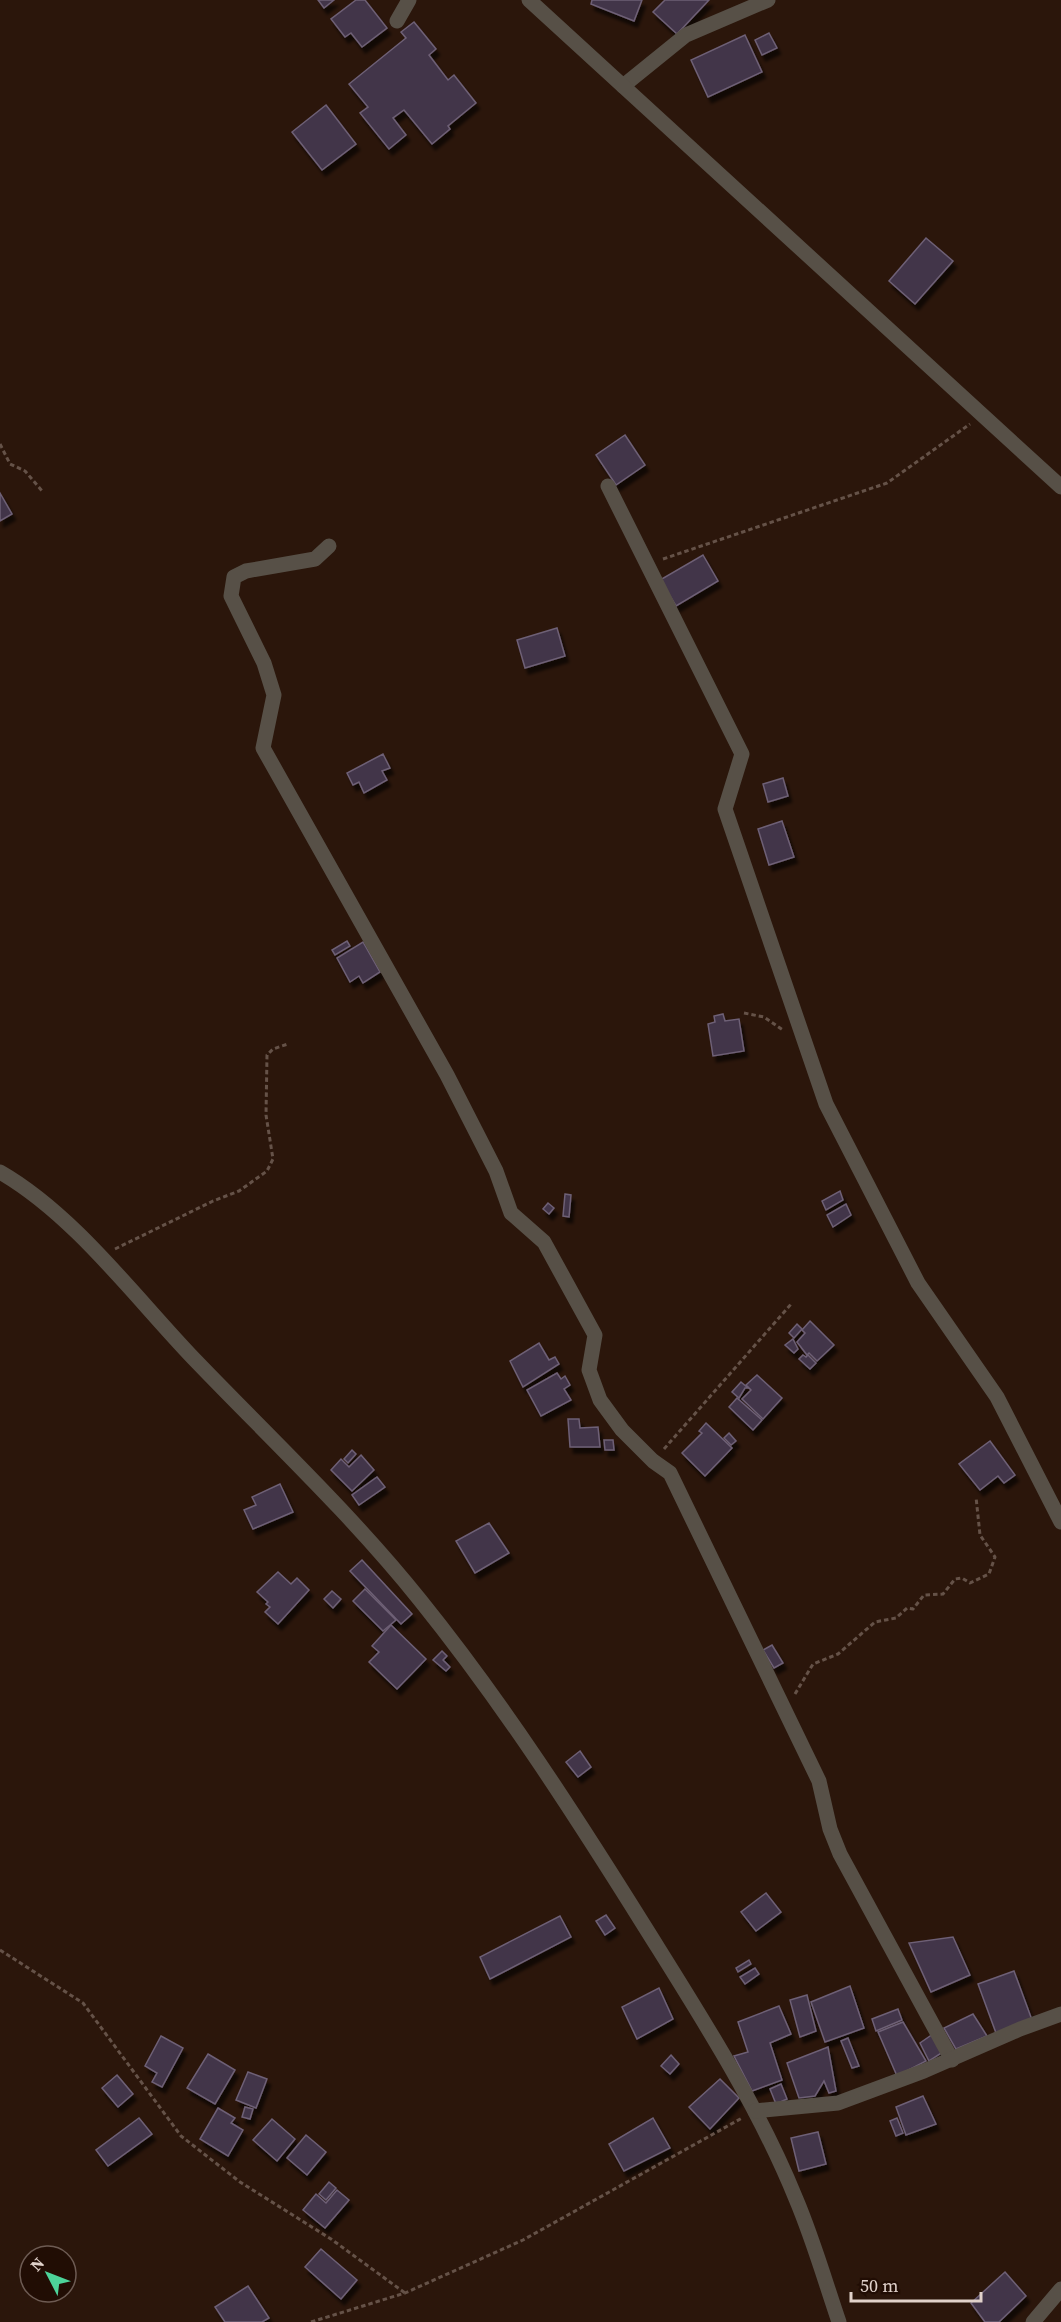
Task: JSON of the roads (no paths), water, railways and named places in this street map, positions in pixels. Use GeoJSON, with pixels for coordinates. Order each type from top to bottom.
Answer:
{"type":"FeatureCollection","features":[{"type":"Feature","properties":{"kind":"street"},"geometry":{"type":"LineString","coordinates":[[397,21],[409,0]]}},
{"type":"Feature","properties":{"kind":"street"},"geometry":{"type":"LineString","coordinates":[[529,0],[1061,486]]}},
{"type":"Feature","properties":{"kind":"street"},"geometry":{"type":"LineString","coordinates":[[623,86],[686,35],[768,0]]}},
{"type":"Feature","properties":{"kind":"street"},"geometry":{"type":"LineString","coordinates":[[608,486],[742,754],[725,809],[826,1104],[918,1283],[997,1397],[1061,1522]]}},
{"type":"Feature","properties":{"kind":"street"},"geometry":{"type":"LineString","coordinates":[[329,546],[315,559],[246,571],[234,577],[231,596],[264,663],[274,694],[263,748],[447,1075],[496,1171],[511,1213],[544,1242],[595,1335],[589,1370],[600,1400],[622,1430],[653,1461],[670,1473],[819,1781],[830,1830],[840,1854],[952,2060]]}},
{"type":"Feature","properties":{"kind":"street"},"geometry":{"type":"LineString","coordinates":[[0,1172],[23,1185],[62,1218],[347,1516],[419,1599],[484,1684],[566,1801],[677,1978],[755,2111],[797,2200],[839,2322]]}},
{"type":"Feature","properties":{"kind":"street"},"geometry":{"type":"LineString","coordinates":[[755,2111],[838,2103],[952,2060],[1011,2032],[1061,2014]]}},
{"type":"Feature","properties":{"kind":"street"},"geometry":{"type":"LineString","coordinates":[[1033,2322],[1061,2289]]}}]}
